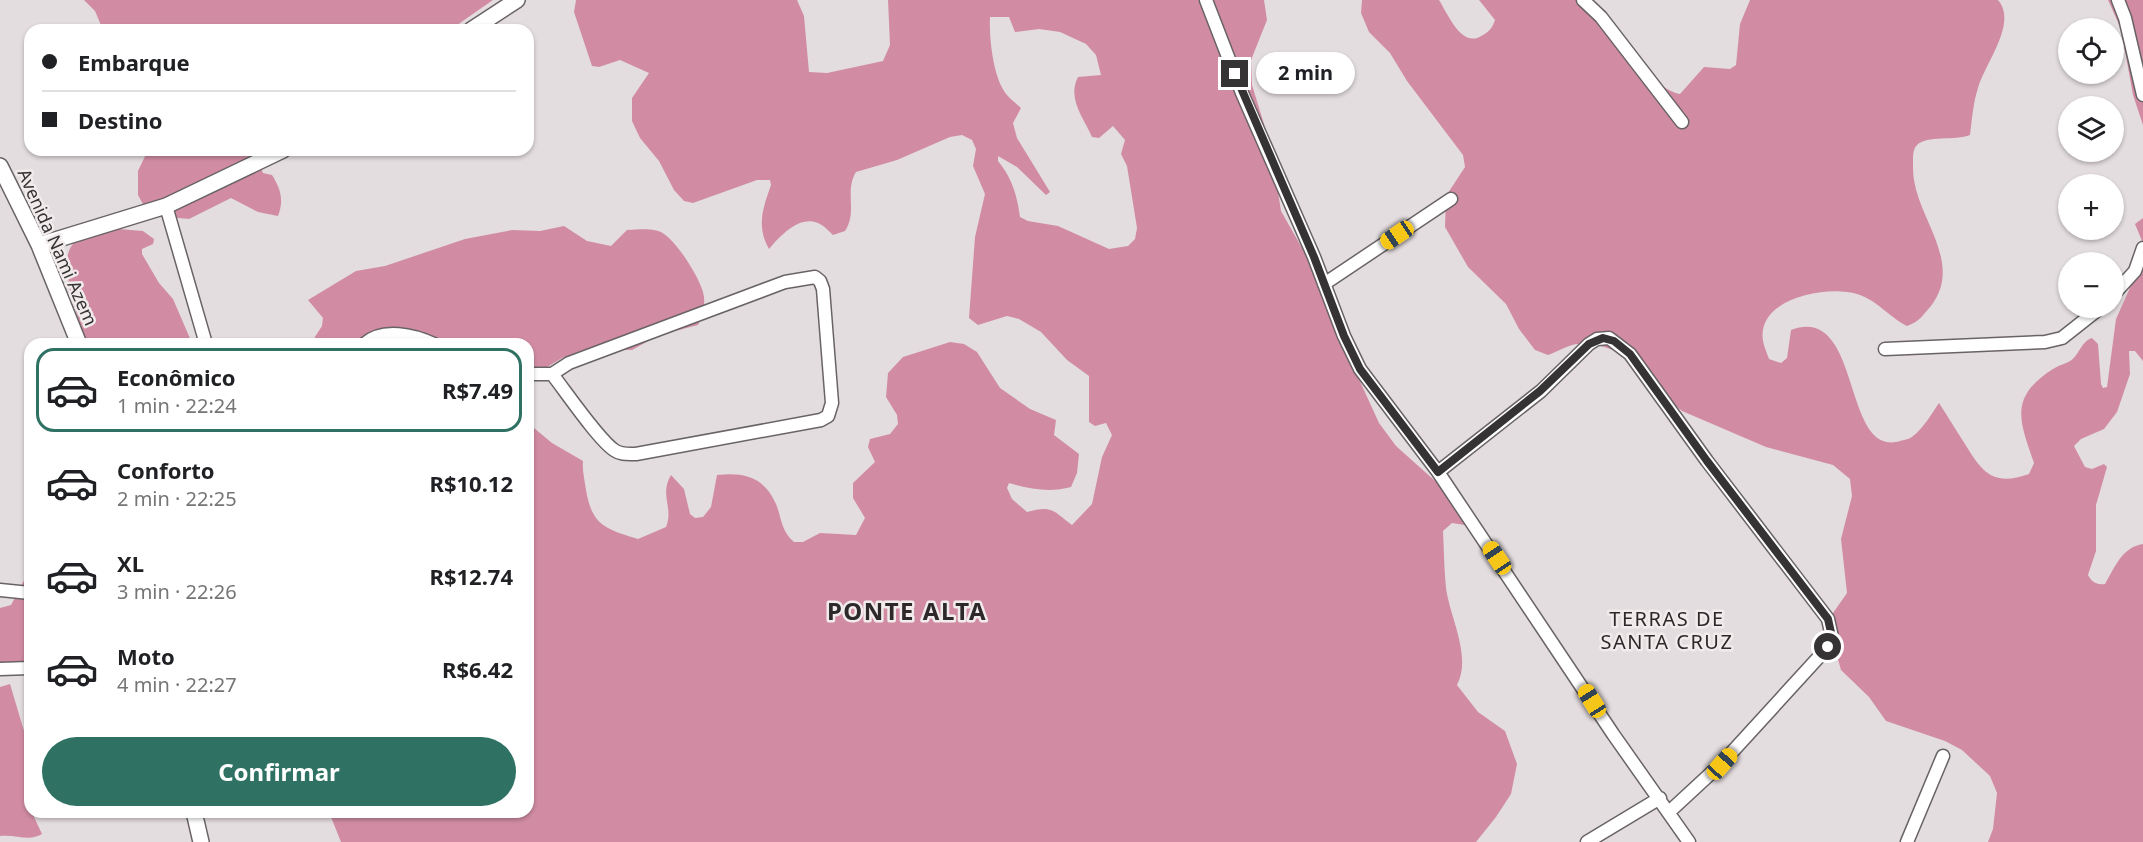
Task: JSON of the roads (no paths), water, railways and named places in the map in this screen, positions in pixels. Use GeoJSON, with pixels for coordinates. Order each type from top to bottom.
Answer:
{"type":"FeatureCollection","features":[{"type":"Feature","properties":{"kind":"street"},"geometry":{"type":"LineString","coordinates":[[480,24],[517,0]]}},
{"type":"Feature","properties":{"kind":"street"},"geometry":{"type":"LineString","coordinates":[[1206,0],[1242,93],[1360,369],[1438,472],[1613,734],[1689,842]]}},
{"type":"Feature","properties":{"kind":"street"},"geometry":{"type":"LineString","coordinates":[[1583,0],[1601,17],[1682,122]]}},
{"type":"Feature","properties":{"kind":"street"},"geometry":{"type":"LineString","coordinates":[[2118,0],[2125,18],[2143,95]]}},
{"type":"Feature","properties":{"kind":"street"},"geometry":{"type":"LineString","coordinates":[[39,245],[166,206],[273,156]]}},
{"type":"Feature","properties":{"kind":"street","name":"Avenida Nami Azem"},"geometry":{"type":"LineString","coordinates":[[0,166],[39,245],[77,338]]}},
{"type":"Feature","properties":{"kind":"street"},"geometry":{"type":"LineString","coordinates":[[1324,284],[1451,199]]}},
{"type":"Feature","properties":{"kind":"street"},"geometry":{"type":"LineString","coordinates":[[166,206],[204,338]]}},
{"type":"Feature","properties":{"kind":"street"},"geometry":{"type":"LineString","coordinates":[[2124,283],[2135,271],[2143,248]]}},
{"type":"Feature","properties":{"kind":"street"},"geometry":{"type":"LineString","coordinates":[[534,374],[552,374],[568,363],[785,282],[806,277],[815,278],[820,281],[823,288],[832,403],[828,416],[821,420],[636,454],[622,454],[612,449],[552,374]]}},
{"type":"Feature","properties":{"kind":"street"},"geometry":{"type":"LineString","coordinates":[[1885,349],[2045,342],[2062,338],[2087,318]]}},
{"type":"Feature","properties":{"kind":"street"},"geometry":{"type":"LineString","coordinates":[[370,338],[391,334],[421,338]]}},
{"type":"Feature","properties":{"kind":"street"},"geometry":{"type":"LineString","coordinates":[[1438,472],[1540,391],[1589,344],[1598,339],[1609,338],[1630,354],[1707,461],[1828,619],[1832,637],[1828,647],[1722,764],[1670,812]]}},
{"type":"Feature","properties":{"kind":"street"},"geometry":{"type":"LineString","coordinates":[[0,590],[24,592]]}},
{"type":"Feature","properties":{"kind":"street"},"geometry":{"type":"LineString","coordinates":[[0,669],[24,668]]}},
{"type":"Feature","properties":{"kind":"street"},"geometry":{"type":"LineString","coordinates":[[1907,842],[1943,756]]}},
{"type":"Feature","properties":{"kind":"street"},"geometry":{"type":"LineString","coordinates":[[1587,842],[1660,798]]}},
{"type":"Feature","properties":{"kind":"street"},"geometry":{"type":"LineString","coordinates":[[195,818],[201,842]]}},
{"type":"Feature","properties":{"kind":"district","name":"PONTE ALTA"},"geometry":{"type":"Point","coordinates":[907,610]}},
{"type":"Feature","properties":{"kind":"district","name":"TERRAS DE SANTA CRUZ"},"geometry":{"type":"Point","coordinates":[1667,630]}}]}
